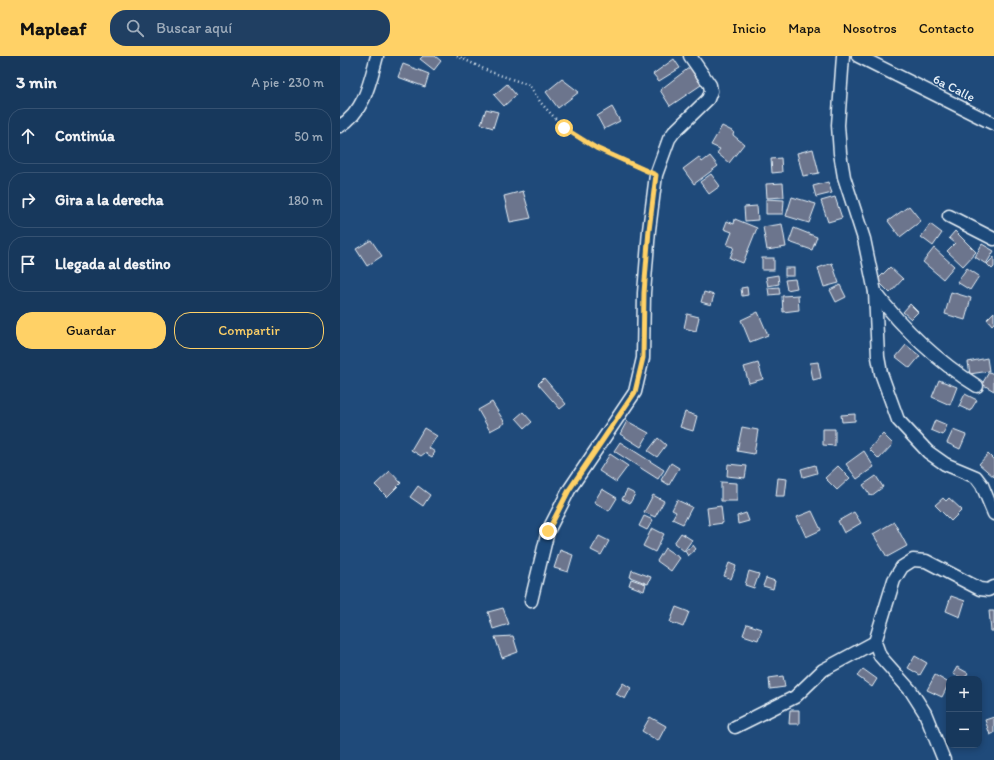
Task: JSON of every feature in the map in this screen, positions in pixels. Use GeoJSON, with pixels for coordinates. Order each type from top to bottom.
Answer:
{"type":"FeatureCollection","features":[{"type":"Feature","properties":{"kind":"street"},"geometry":{"type":"LineString","coordinates":[[340,126],[358,110],[366,94],[377,56]]}},
{"type":"Feature","properties":{"kind":"street"},"geometry":{"type":"LineString","coordinates":[[531,602],[548,531],[569,490],[635,392],[643,358],[644,293],[649,230],[656,175],[666,145],[674,132],[708,99],[710,91],[710,85],[690,56]]}},
{"type":"Feature","properties":{"kind":"street"},"geometry":{"type":"LineString","coordinates":[[843,56],[838,125],[840,153],[844,177],[864,239],[875,292],[878,357],[881,373],[898,420],[928,452],[945,464],[976,477],[982,485],[994,514]]}},
{"type":"Feature","properties":{"kind":"street","name":"6a Calle"},"geometry":{"type":"LineString","coordinates":[[858,56],[994,124]]}},
{"type":"Feature","properties":{"kind":"street"},"geometry":{"type":"LineString","coordinates":[[949,216],[994,240]]}},
{"type":"Feature","properties":{"kind":"street"},"geometry":{"type":"LineString","coordinates":[[875,292],[911,335],[953,371],[977,386]]}},
{"type":"Feature","properties":{"kind":"street"},"geometry":{"type":"LineString","coordinates":[[944,760],[926,713],[910,691],[880,656],[875,642],[894,580],[902,567],[913,560],[926,561],[980,589],[988,590],[994,587]]}},
{"type":"Feature","properties":{"kind":"street"},"geometry":{"type":"LineString","coordinates":[[735,727],[795,697],[823,670],[875,642]]}},
{"type":"Feature","properties":{"kind":"path"},"geometry":{"type":"LineString","coordinates":[[457,56],[488,70],[529,85],[541,104],[564,128],[596,148],[656,175]]}},
{"type":"Feature","properties":{"kind":"building"},"geometry":{"type":"Polygon","coordinates":[[[423,56],[435,56],[441,61],[434,70],[420,59],[423,56]]]}},
{"type":"Feature","properties":{"kind":"building"},"geometry":{"type":"Polygon","coordinates":[[[674,59],[680,68],[659,81],[653,74],[674,59]]]}},
{"type":"Feature","properties":{"kind":"building"},"geometry":{"type":"Polygon","coordinates":[[[403,64],[429,74],[425,87],[398,77],[403,64]]]}},
{"type":"Feature","properties":{"kind":"building"},"geometry":{"type":"Polygon","coordinates":[[[690,67],[701,85],[670,106],[660,90],[690,67]]]}},
{"type":"Feature","properties":{"kind":"building"},"geometry":{"type":"Polygon","coordinates":[[[562,79],[579,92],[558,108],[546,92],[562,79]]]}},
{"type":"Feature","properties":{"kind":"building"},"geometry":{"type":"Polygon","coordinates":[[[507,84],[516,95],[504,106],[494,95],[507,84]]]}},
{"type":"Feature","properties":{"kind":"building"},"geometry":{"type":"Polygon","coordinates":[[[612,107],[620,121],[604,129],[597,116],[612,107]]]}},
{"type":"Feature","properties":{"kind":"building"},"geometry":{"type":"Polygon","coordinates":[[[486,109],[498,112],[493,128],[481,124],[486,109]]]}},
{"type":"Feature","properties":{"kind":"building"},"geometry":{"type":"Polygon","coordinates":[[[722,126],[734,132],[733,135],[744,144],[729,163],[717,153],[720,149],[711,145],[722,126]]]}},
{"type":"Feature","properties":{"kind":"building"},"geometry":{"type":"Polygon","coordinates":[[[813,149],[819,173],[803,176],[797,153],[813,149]]]}},
{"type":"Feature","properties":{"kind":"building"},"geometry":{"type":"Polygon","coordinates":[[[710,156],[718,166],[694,184],[683,169],[699,157],[702,162],[710,156]]]}},
{"type":"Feature","properties":{"kind":"building"},"geometry":{"type":"Polygon","coordinates":[[[781,158],[782,172],[772,173],[771,159],[781,158]]]}},
{"type":"Feature","properties":{"kind":"building"},"geometry":{"type":"Polygon","coordinates":[[[711,174],[720,186],[709,194],[700,182],[711,174]]]}},
{"type":"Feature","properties":{"kind":"building"},"geometry":{"type":"Polygon","coordinates":[[[828,182],[832,193],[816,197],[813,186],[828,182]]]}},
{"type":"Feature","properties":{"kind":"building"},"geometry":{"type":"Polygon","coordinates":[[[783,183],[784,197],[767,198],[766,184],[783,183]]]}},
{"type":"Feature","properties":{"kind":"building"},"geometry":{"type":"Polygon","coordinates":[[[523,191],[531,218],[510,222],[504,196],[523,191]]]}},
{"type":"Feature","properties":{"kind":"building"},"geometry":{"type":"Polygon","coordinates":[[[792,197],[816,204],[809,223],[786,216],[792,197]]]}},
{"type":"Feature","properties":{"kind":"building"},"geometry":{"type":"Polygon","coordinates":[[[835,197],[842,218],[828,222],[821,201],[835,197]]]}},
{"type":"Feature","properties":{"kind":"building"},"geometry":{"type":"Polygon","coordinates":[[[766,199],[784,200],[783,214],[766,214],[766,199]]]}},
{"type":"Feature","properties":{"kind":"building"},"geometry":{"type":"Polygon","coordinates":[[[757,206],[758,220],[745,221],[744,207],[757,206]]]}},
{"type":"Feature","properties":{"kind":"building"},"geometry":{"type":"Polygon","coordinates":[[[909,206],[921,221],[900,237],[888,221],[909,206]]]}},
{"type":"Feature","properties":{"kind":"building"},"geometry":{"type":"Polygon","coordinates":[[[735,219],[757,228],[743,263],[730,258],[734,247],[727,245],[732,232],[724,229],[727,221],[734,224],[735,219]]]}},
{"type":"Feature","properties":{"kind":"building"},"geometry":{"type":"Polygon","coordinates":[[[782,224],[786,247],[767,250],[763,227],[782,224]]]}},
{"type":"Feature","properties":{"kind":"building"},"geometry":{"type":"Polygon","coordinates":[[[930,224],[942,233],[933,246],[921,237],[930,224]]]}},
{"type":"Feature","properties":{"kind":"building"},"geometry":{"type":"Polygon","coordinates":[[[794,228],[817,237],[812,250],[789,242],[794,228]]]}},
{"type":"Feature","properties":{"kind":"building"},"geometry":{"type":"Polygon","coordinates":[[[955,231],[976,252],[963,266],[947,251],[955,243],[949,238],[955,231]]]}},
{"type":"Feature","properties":{"kind":"building"},"geometry":{"type":"Polygon","coordinates":[[[371,240],[382,256],[367,266],[356,249],[371,240]]]}},
{"type":"Feature","properties":{"kind":"building"},"geometry":{"type":"Polygon","coordinates":[[[982,244],[994,251],[986,264],[975,257],[982,244]]]}},
{"type":"Feature","properties":{"kind":"building"},"geometry":{"type":"Polygon","coordinates":[[[934,248],[954,266],[943,279],[923,262],[934,248]]]}},
{"type":"Feature","properties":{"kind":"building"},"geometry":{"type":"Polygon","coordinates":[[[994,257],[994,267],[992,269],[987,264],[994,257]]]}},
{"type":"Feature","properties":{"kind":"building"},"geometry":{"type":"Polygon","coordinates":[[[762,258],[774,258],[774,270],[762,270],[762,258]]]}},
{"type":"Feature","properties":{"kind":"building"},"geometry":{"type":"Polygon","coordinates":[[[832,263],[839,283],[824,287],[818,268],[832,263]]]}},
{"type":"Feature","properties":{"kind":"building"},"geometry":{"type":"Polygon","coordinates":[[[890,267],[903,279],[890,293],[877,280],[890,267]]]}},
{"type":"Feature","properties":{"kind":"building"},"geometry":{"type":"Polygon","coordinates":[[[785,268],[794,268],[794,276],[785,276],[785,268]]]}},
{"type":"Feature","properties":{"kind":"building"},"geometry":{"type":"Polygon","coordinates":[[[967,268],[979,276],[970,290],[957,282],[967,268]]]}},
{"type":"Feature","properties":{"kind":"building"},"geometry":{"type":"Polygon","coordinates":[[[778,275],[779,284],[768,286],[766,277],[778,275]]]}},
{"type":"Feature","properties":{"kind":"building"},"geometry":{"type":"Polygon","coordinates":[[[795,279],[797,288],[787,290],[785,280],[795,279]]]}},
{"type":"Feature","properties":{"kind":"building"},"geometry":{"type":"Polygon","coordinates":[[[840,285],[846,297],[836,302],[830,290],[840,285]]]}},
{"type":"Feature","properties":{"kind":"building"},"geometry":{"type":"Polygon","coordinates":[[[747,287],[748,295],[742,296],[741,288],[747,287]]]}},
{"type":"Feature","properties":{"kind":"building"},"geometry":{"type":"Polygon","coordinates":[[[779,287],[780,294],[769,295],[768,288],[779,287]]]}},
{"type":"Feature","properties":{"kind":"building"},"geometry":{"type":"Polygon","coordinates":[[[704,292],[714,295],[711,305],[701,302],[704,292]]]}},
{"type":"Feature","properties":{"kind":"building"},"geometry":{"type":"Polygon","coordinates":[[[951,292],[971,298],[965,320],[945,314],[951,292]]]}},
{"type":"Feature","properties":{"kind":"building"},"geometry":{"type":"Polygon","coordinates":[[[798,295],[799,310],[783,312],[782,296],[798,295]]]}},
{"type":"Feature","properties":{"kind":"building"},"geometry":{"type":"Polygon","coordinates":[[[910,304],[918,312],[911,319],[903,312],[910,304]]]}},
{"type":"Feature","properties":{"kind":"building"},"geometry":{"type":"Polygon","coordinates":[[[758,312],[768,335],[750,342],[741,320],[758,312]]]}},
{"type":"Feature","properties":{"kind":"building"},"geometry":{"type":"Polygon","coordinates":[[[994,312],[994,323],[992,325],[987,319],[994,312]]]}},
{"type":"Feature","properties":{"kind":"building"},"geometry":{"type":"Polygon","coordinates":[[[687,314],[699,317],[696,331],[684,328],[687,314]]]}},
{"type":"Feature","properties":{"kind":"building"},"geometry":{"type":"Polygon","coordinates":[[[906,345],[920,356],[910,368],[896,357],[906,345]]]}},
{"type":"Feature","properties":{"kind":"building"},"geometry":{"type":"Polygon","coordinates":[[[987,358],[989,371],[970,374],[968,362],[987,358]]]}},
{"type":"Feature","properties":{"kind":"building"},"geometry":{"type":"Polygon","coordinates":[[[818,362],[821,378],[813,380],[810,363],[818,362]]]}},
{"type":"Feature","properties":{"kind":"building"},"geometry":{"type":"Polygon","coordinates":[[[758,363],[763,379],[749,383],[744,367],[758,363]]]}},
{"type":"Feature","properties":{"kind":"building"},"geometry":{"type":"Polygon","coordinates":[[[989,372],[994,374],[994,391],[982,384],[989,372]]]}},
{"type":"Feature","properties":{"kind":"building"},"geometry":{"type":"Polygon","coordinates":[[[544,378],[566,404],[560,409],[538,384],[544,378]]]}},
{"type":"Feature","properties":{"kind":"building"},"geometry":{"type":"Polygon","coordinates":[[[939,380],[957,387],[950,405],[932,397],[939,380]]]}},
{"type":"Feature","properties":{"kind":"building"},"geometry":{"type":"Polygon","coordinates":[[[965,394],[977,400],[970,411],[959,406],[965,394]]]}},
{"type":"Feature","properties":{"kind":"building"},"geometry":{"type":"Polygon","coordinates":[[[492,402],[505,423],[490,431],[478,410],[492,402]]]}},
{"type":"Feature","properties":{"kind":"building"},"geometry":{"type":"Polygon","coordinates":[[[523,412],[532,422],[525,428],[516,418],[523,412]]]}},
{"type":"Feature","properties":{"kind":"building"},"geometry":{"type":"Polygon","coordinates":[[[685,412],[697,416],[693,431],[680,427],[685,412]]]}},
{"type":"Feature","properties":{"kind":"building"},"geometry":{"type":"Polygon","coordinates":[[[855,414],[855,421],[842,422],[841,415],[855,414]]]}},
{"type":"Feature","properties":{"kind":"building"},"geometry":{"type":"Polygon","coordinates":[[[935,420],[947,425],[943,435],[931,430],[935,420]]]}},
{"type":"Feature","properties":{"kind":"building"},"geometry":{"type":"Polygon","coordinates":[[[627,421],[649,433],[641,447],[620,434],[627,421]]]}},
{"type":"Feature","properties":{"kind":"building"},"geometry":{"type":"Polygon","coordinates":[[[742,427],[758,430],[754,454],[737,451],[742,427]]]}},
{"type":"Feature","properties":{"kind":"building"},"geometry":{"type":"Polygon","coordinates":[[[424,428],[437,436],[429,448],[435,452],[432,457],[425,453],[421,456],[411,450],[424,428]]]}},
{"type":"Feature","properties":{"kind":"building"},"geometry":{"type":"Polygon","coordinates":[[[823,429],[835,429],[835,446],[823,445],[823,429]]]}},
{"type":"Feature","properties":{"kind":"building"},"geometry":{"type":"Polygon","coordinates":[[[953,430],[966,435],[960,449],[947,443],[953,430]]]}},
{"type":"Feature","properties":{"kind":"building"},"geometry":{"type":"Polygon","coordinates":[[[883,434],[893,444],[879,459],[869,449],[883,434]]]}},
{"type":"Feature","properties":{"kind":"building"},"geometry":{"type":"Polygon","coordinates":[[[658,438],[666,445],[657,457],[648,451],[658,438]]]}},
{"type":"Feature","properties":{"kind":"building"},"geometry":{"type":"Polygon","coordinates":[[[620,442],[664,470],[658,479],[614,451],[620,442]]]}},
{"type":"Feature","properties":{"kind":"building"},"geometry":{"type":"Polygon","coordinates":[[[864,451],[874,467],[857,479],[846,464],[864,451]]]}},
{"type":"Feature","properties":{"kind":"building"},"geometry":{"type":"Polygon","coordinates":[[[610,454],[628,466],[616,482],[599,471],[610,454]]]}},
{"type":"Feature","properties":{"kind":"building"},"geometry":{"type":"Polygon","coordinates":[[[988,454],[994,460],[994,477],[979,464],[988,454]]]}},
{"type":"Feature","properties":{"kind":"building"},"geometry":{"type":"Polygon","coordinates":[[[671,463],[679,468],[669,485],[661,480],[671,463]]]}},
{"type":"Feature","properties":{"kind":"building"},"geometry":{"type":"Polygon","coordinates":[[[728,464],[747,466],[745,478],[727,476],[728,464]]]}},
{"type":"Feature","properties":{"kind":"building"},"geometry":{"type":"Polygon","coordinates":[[[815,465],[817,473],[803,477],[801,469],[815,465]]]}},
{"type":"Feature","properties":{"kind":"building"},"geometry":{"type":"Polygon","coordinates":[[[838,466],[850,478],[837,490],[825,478],[838,466]]]}},
{"type":"Feature","properties":{"kind":"building"},"geometry":{"type":"Polygon","coordinates":[[[390,471],[401,483],[387,497],[375,485],[390,471]]]}},
{"type":"Feature","properties":{"kind":"building"},"geometry":{"type":"Polygon","coordinates":[[[876,476],[883,487],[871,496],[863,485],[876,476]]]}},
{"type":"Feature","properties":{"kind":"building"},"geometry":{"type":"Polygon","coordinates":[[[778,478],[787,479],[785,496],[776,496],[778,478]]]}},
{"type":"Feature","properties":{"kind":"building"},"geometry":{"type":"Polygon","coordinates":[[[721,482],[737,483],[737,501],[721,501],[721,482]]]}},
{"type":"Feature","properties":{"kind":"building"},"geometry":{"type":"Polygon","coordinates":[[[418,486],[430,495],[423,506],[410,497],[418,486]]]}},
{"type":"Feature","properties":{"kind":"building"},"geometry":{"type":"Polygon","coordinates":[[[602,489],[617,498],[609,511],[594,502],[602,489]]]}},
{"type":"Feature","properties":{"kind":"building"},"geometry":{"type":"Polygon","coordinates":[[[627,490],[635,494],[630,503],[622,499],[627,490]]]}},
{"type":"Feature","properties":{"kind":"building"},"geometry":{"type":"Polygon","coordinates":[[[653,495],[664,501],[655,517],[644,512],[653,495]]]}},
{"type":"Feature","properties":{"kind":"building"},"geometry":{"type":"Polygon","coordinates":[[[943,498],[946,501],[949,498],[962,510],[951,521],[935,505],[943,498]]]}},
{"type":"Feature","properties":{"kind":"building"},"geometry":{"type":"Polygon","coordinates":[[[677,500],[692,507],[683,524],[672,519],[676,512],[672,510],[677,500]]]}},
{"type":"Feature","properties":{"kind":"building"},"geometry":{"type":"Polygon","coordinates":[[[721,506],[723,523],[709,525],[707,508],[721,506]]]}},
{"type":"Feature","properties":{"kind":"building"},"geometry":{"type":"Polygon","coordinates":[[[812,511],[821,530],[806,537],[797,517],[812,511]]]}},
{"type":"Feature","properties":{"kind":"building"},"geometry":{"type":"Polygon","coordinates":[[[854,512],[861,523],[844,533],[838,521],[854,512]]]}},
{"type":"Feature","properties":{"kind":"building"},"geometry":{"type":"Polygon","coordinates":[[[746,513],[749,521],[738,524],[737,516],[746,513]]]}},
{"type":"Feature","properties":{"kind":"building"},"geometry":{"type":"Polygon","coordinates":[[[644,516],[653,520],[647,530],[639,526],[644,516]]]}},
{"type":"Feature","properties":{"kind":"building"},"geometry":{"type":"Polygon","coordinates":[[[894,522],[907,546],[887,557],[873,534],[894,522]]]}},
{"type":"Feature","properties":{"kind":"building"},"geometry":{"type":"Polygon","coordinates":[[[652,528],[664,534],[655,552],[643,546],[652,528]]]}},
{"type":"Feature","properties":{"kind":"building"},"geometry":{"type":"Polygon","coordinates":[[[681,533],[692,540],[684,551],[674,543],[681,533]]]}},
{"type":"Feature","properties":{"kind":"building"},"geometry":{"type":"Polygon","coordinates":[[[599,536],[609,541],[601,555],[591,550],[599,536]]]}},
{"type":"Feature","properties":{"kind":"building"},"geometry":{"type":"Polygon","coordinates":[[[693,545],[696,549],[688,556],[685,551],[693,545]]]}},
{"type":"Feature","properties":{"kind":"building"},"geometry":{"type":"Polygon","coordinates":[[[665,548],[680,558],[671,571],[657,561],[665,548]]]}},
{"type":"Feature","properties":{"kind":"building"},"geometry":{"type":"Polygon","coordinates":[[[560,550],[573,555],[568,572],[554,568],[560,550]]]}},
{"type":"Feature","properties":{"kind":"building"},"geometry":{"type":"Polygon","coordinates":[[[729,563],[736,566],[731,579],[724,576],[729,563]]]}},
{"type":"Feature","properties":{"kind":"building"},"geometry":{"type":"Polygon","coordinates":[[[632,570],[651,577],[648,584],[630,577],[632,570]]]}},
{"type":"Feature","properties":{"kind":"building"},"geometry":{"type":"Polygon","coordinates":[[[749,571],[759,574],[754,588],[745,585],[749,571]]]}},
{"type":"Feature","properties":{"kind":"building"},"geometry":{"type":"Polygon","coordinates":[[[766,578],[775,581],[773,589],[763,586],[766,578]]]}},
{"type":"Feature","properties":{"kind":"building"},"geometry":{"type":"Polygon","coordinates":[[[631,579],[646,584],[644,591],[629,585],[631,579]]]}},
{"type":"Feature","properties":{"kind":"building"},"geometry":{"type":"Polygon","coordinates":[[[951,596],[965,601],[960,617],[946,611],[951,596]]]}},
{"type":"Feature","properties":{"kind":"building"},"geometry":{"type":"Polygon","coordinates":[[[676,607],[689,612],[683,627],[670,622],[676,607]]]}},
{"type":"Feature","properties":{"kind":"building"},"geometry":{"type":"Polygon","coordinates":[[[503,608],[509,624],[493,629],[488,612],[503,608]]]}},
{"type":"Feature","properties":{"kind":"building"},"geometry":{"type":"Polygon","coordinates":[[[989,611],[994,611],[994,631],[991,631],[989,611]]]}},
{"type":"Feature","properties":{"kind":"building"},"geometry":{"type":"Polygon","coordinates":[[[747,624],[762,629],[758,640],[743,635],[747,624]]]}},
{"type":"Feature","properties":{"kind":"building"},"geometry":{"type":"Polygon","coordinates":[[[513,636],[518,652],[502,658],[495,637],[513,636]]]}},
{"type":"Feature","properties":{"kind":"building"},"geometry":{"type":"Polygon","coordinates":[[[915,656],[927,663],[920,675],[908,668],[915,656]]]}},
{"type":"Feature","properties":{"kind":"building"},"geometry":{"type":"Polygon","coordinates":[[[957,667],[968,673],[966,676],[957,676],[953,674],[957,667]]]}},
{"type":"Feature","properties":{"kind":"building"},"geometry":{"type":"Polygon","coordinates":[[[863,669],[877,679],[872,687],[857,676],[863,669]]]}},
{"type":"Feature","properties":{"kind":"building"},"geometry":{"type":"Polygon","coordinates":[[[935,675],[946,681],[946,689],[942,697],[927,690],[935,675]]]}},
{"type":"Feature","properties":{"kind":"building"},"geometry":{"type":"Polygon","coordinates":[[[783,676],[785,687],[770,689],[769,678],[783,676]]]}},
{"type":"Feature","properties":{"kind":"building"},"geometry":{"type":"Polygon","coordinates":[[[623,683],[631,688],[625,699],[616,694],[623,683]]]}},
{"type":"Feature","properties":{"kind":"building"},"geometry":{"type":"Polygon","coordinates":[[[790,710],[799,710],[799,724],[789,724],[790,710]]]}},
{"type":"Feature","properties":{"kind":"building"},"geometry":{"type":"Polygon","coordinates":[[[650,717],[666,726],[658,741],[642,731],[650,717]]]}},
{"type":"Feature","properties":{"kind":"building"},"geometry":{"type":"Polygon","coordinates":[[[994,717],[994,733],[990,735],[985,720],[994,717]]]}},
{"type":"Feature","properties":{"kind":"route"},"geometry":{"type":"LineString","coordinates":[[548,531],[569,490],[601,445],[635,392],[643,358],[644,293],[649,230],[656,175],[629,162],[609,155],[564,128]]}}]}
